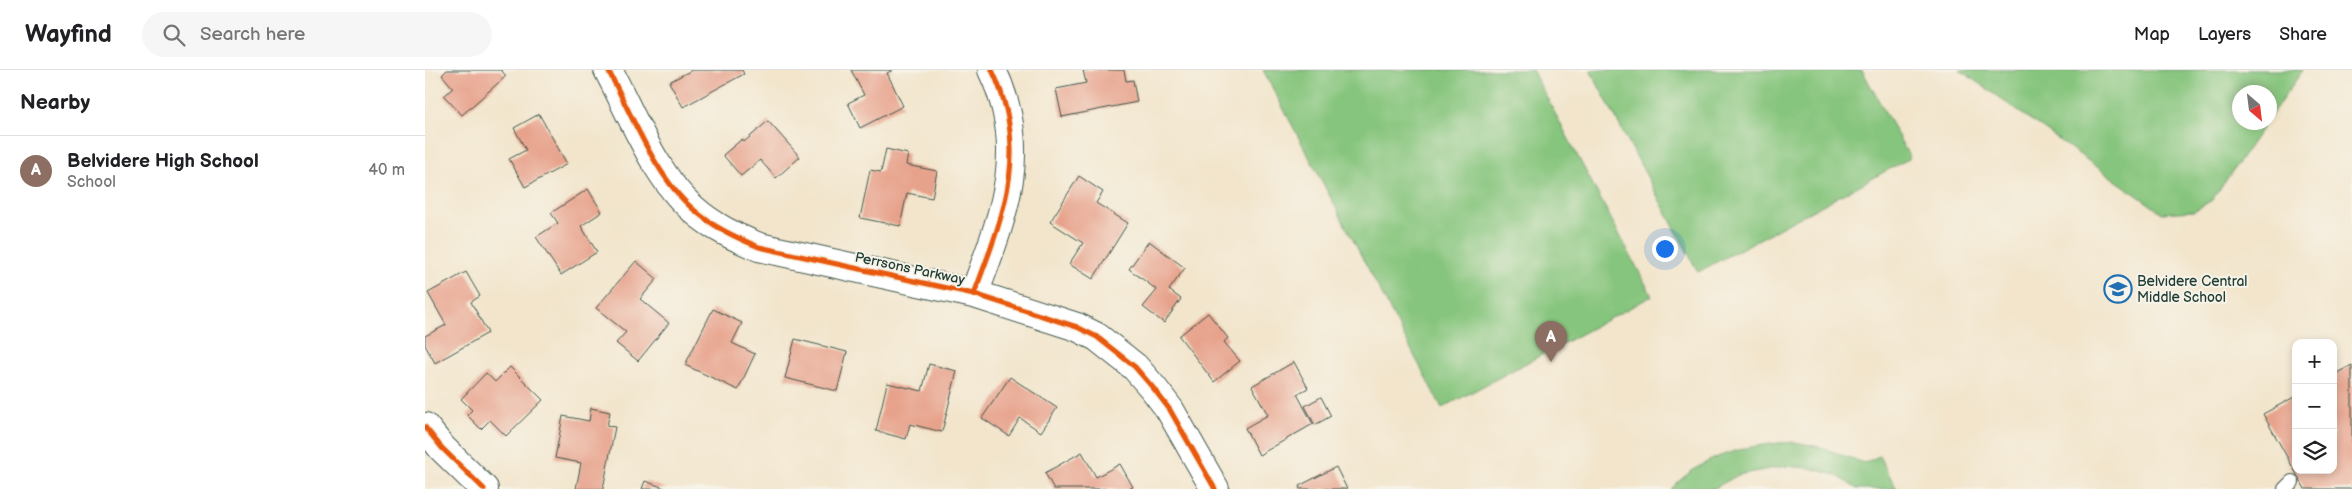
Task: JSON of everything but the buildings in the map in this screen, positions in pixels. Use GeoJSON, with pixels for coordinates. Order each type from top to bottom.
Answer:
{"type":"FeatureCollection","features":[{"type":"Feature","properties":{"kind":"street","name":"Perrsons Parkway"},"geometry":{"type":"LineString","coordinates":[[608,70],[662,172],[674,190],[692,208],[730,235],[759,247],[975,294],[1077,327],[1097,337],[1135,367],[1170,410],[1215,489]]}},
{"type":"Feature","properties":{"kind":"street"},"geometry":{"type":"LineString","coordinates":[[975,294],[1004,211],[1010,179],[1011,138],[1006,111],[993,70]]}},
{"type":"Feature","properties":{"kind":"street"},"geometry":{"type":"LineString","coordinates":[[425,427],[442,448],[484,489]]}},
{"type":"Feature","properties":{"kind":"green space"},"geometry":{"type":"Polygon","coordinates":[[[1263,70],[1532,70],[1652,296],[1442,408],[1263,70]]]}},
{"type":"Feature","properties":{"kind":"green space"},"geometry":{"type":"Polygon","coordinates":[[[1590,70],[1862,70],[1910,158],[1698,272],[1590,70]]]}},
{"type":"Feature","properties":{"kind":"green space"},"geometry":{"type":"Polygon","coordinates":[[[1960,70],[2303,70],[2277,107],[2277,85],[2232,85],[2232,130],[2261,130],[2212,200],[2194,211],[2162,213],[1960,70]]]}},
{"type":"Feature","properties":{"kind":"green space"},"geometry":{"type":"Polygon","coordinates":[[[1795,442],[1820,447],[1864,463],[1879,456],[1897,489],[1857,489],[1836,475],[1810,468],[1785,466],[1738,475],[1713,489],[1671,489],[1698,467],[1728,453],[1761,445],[1795,442]]]}},
{"type":"Feature","properties":{"kind":"cycle path"},"geometry":{"type":"LineString","coordinates":[[608,70],[645,144],[667,180],[680,196],[708,221],[759,247],[974,294],[1077,327],[1097,337],[1135,367],[1154,389],[1170,410],[1215,489]]}},
{"type":"Feature","properties":{"kind":"cycle path"},"geometry":{"type":"LineString","coordinates":[[974,294],[995,237],[1009,183],[1011,156],[1010,128],[1004,100],[992,70]]}},
{"type":"Feature","properties":{"kind":"cycle path"},"geometry":{"type":"LineString","coordinates":[[425,427],[442,448],[484,489]]}},
{"type":"Feature","properties":{"kind":"place","name":"Belvidere Central Middle School"},"geometry":{"type":"Point","coordinates":[2118,289]}},
{"type":"Feature","properties":{"kind":"place","name":"Belvidere High School"},"geometry":{"type":"Point","coordinates":[1551,362]}}]}
